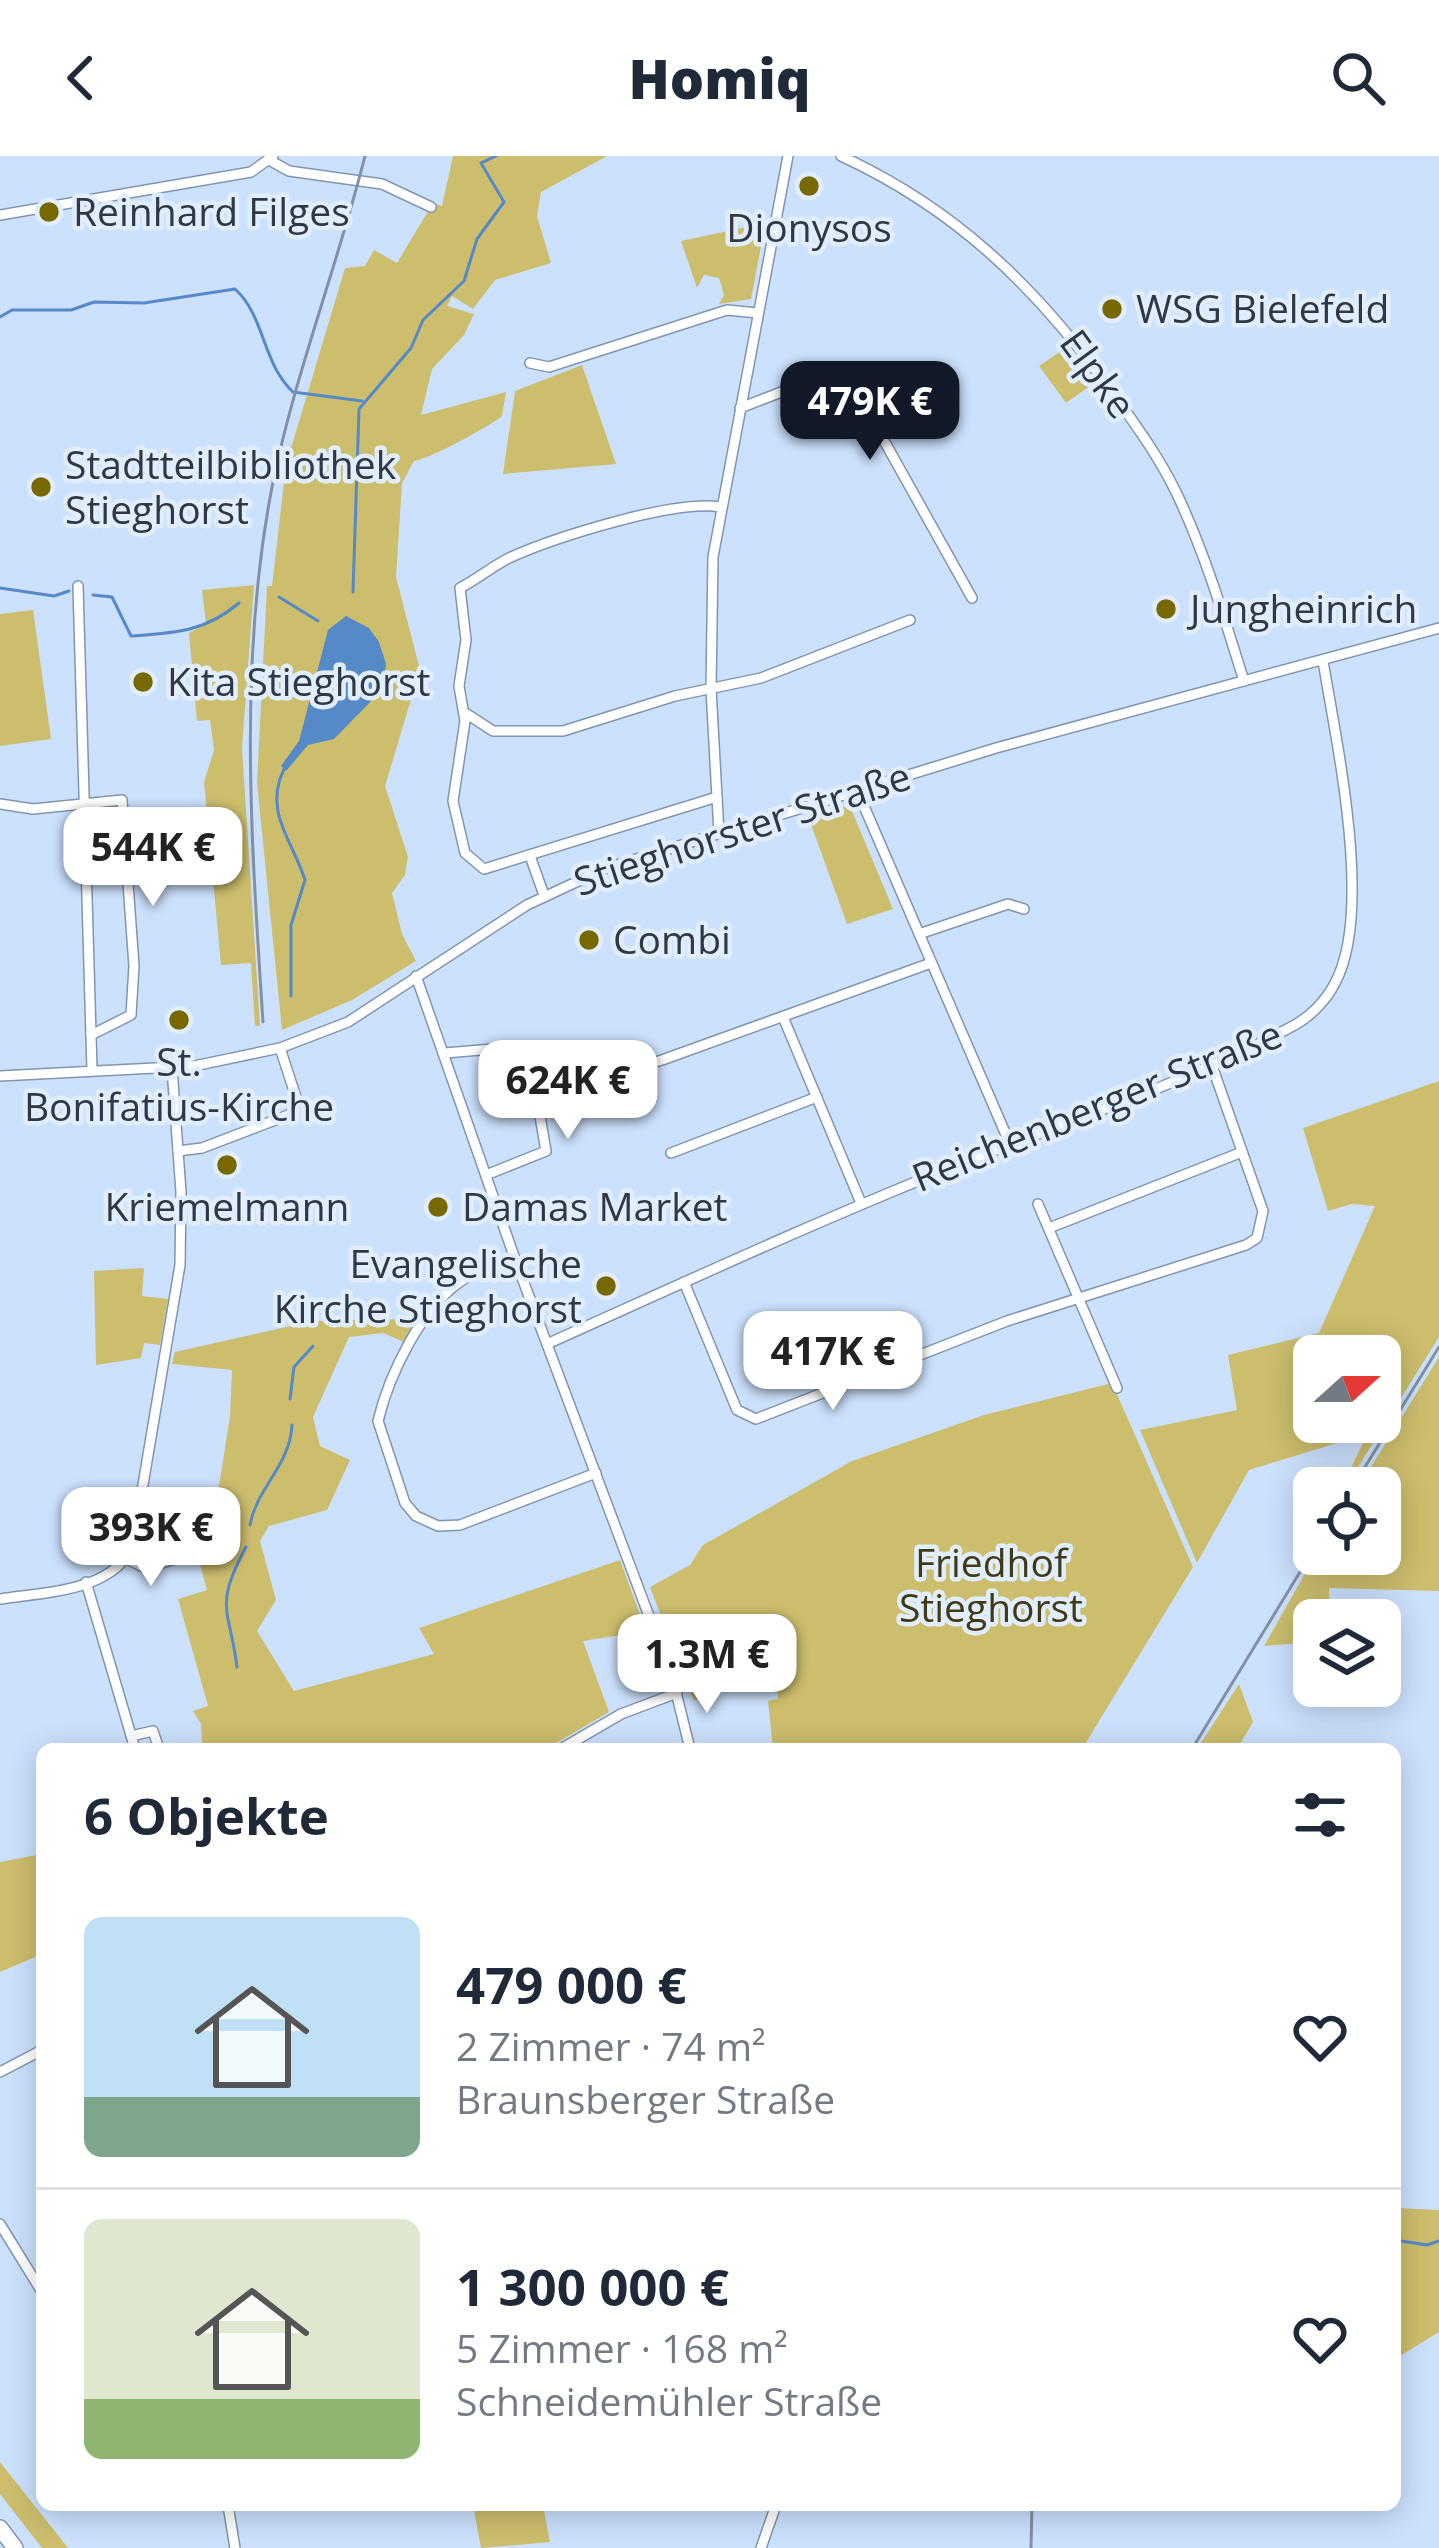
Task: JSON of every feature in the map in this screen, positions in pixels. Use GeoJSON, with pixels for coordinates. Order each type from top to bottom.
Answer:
{"type":"FeatureCollection","features":[{"type":"Feature","properties":{"kind":"main road"},"geometry":{"type":"LineString","coordinates":[[0,2528],[15,2548]]}},
{"type":"Feature","properties":{"kind":"street"},"geometry":{"type":"LineString","coordinates":[[718,833],[711,592],[720,507],[788,156]]}},
{"type":"Feature","properties":{"kind":"street","name":"Elpke"},"geometry":{"type":"LineString","coordinates":[[841,156],[904,186],[956,223],[1018,275],[1082,350],[1152,447],[1174,488],[1244,681]]}},
{"type":"Feature","properties":{"kind":"street"},"geometry":{"type":"LineString","coordinates":[[0,215],[251,172],[272,159],[289,171],[382,184],[431,207]]}},
{"type":"Feature","properties":{"kind":"street"},"geometry":{"type":"LineString","coordinates":[[530,363],[549,367],[727,310],[758,314]]}},
{"type":"Feature","properties":{"kind":"street"},"geometry":{"type":"LineString","coordinates":[[740,408],[831,373],[849,378],[972,598]]}},
{"type":"Feature","properties":{"kind":"street"},"geometry":{"type":"LineString","coordinates":[[485,729],[466,712],[459,694],[466,640],[458,592],[500,564],[678,505],[720,507]]}},
{"type":"Feature","properties":{"kind":"street"},"geometry":{"type":"LineString","coordinates":[[79,586],[92,1070]]}},
{"type":"Feature","properties":{"kind":"street"},"geometry":{"type":"LineString","coordinates":[[460,743],[485,729],[563,731],[761,678],[910,620]]}},
{"type":"Feature","properties":{"kind":"street","name":"Stieghorster Straße"},"geometry":{"type":"LineString","coordinates":[[0,1076],[172,1068],[280,1048],[323,1033],[544,895],[622,862],[857,790],[1439,628]]}},
{"type":"Feature","properties":{"kind":"street","name":"Reichenberger Straße"},"geometry":{"type":"LineString","coordinates":[[547,1344],[862,1203],[1211,1064],[1297,1024],[1327,996],[1346,960],[1350,891],[1344,794],[1323,661]]}},
{"type":"Feature","properties":{"kind":"street"},"geometry":{"type":"LineString","coordinates":[[466,712],[453,801],[468,859],[484,869],[716,797]]}},
{"type":"Feature","properties":{"kind":"street"},"geometry":{"type":"LineString","coordinates":[[857,790],[1010,1144]]}},
{"type":"Feature","properties":{"kind":"street"},"geometry":{"type":"LineString","coordinates":[[0,804],[33,809],[117,798],[124,804],[134,966],[131,1015],[91,1035]]}},
{"type":"Feature","properties":{"kind":"street"},"geometry":{"type":"LineString","coordinates":[[530,856],[544,895]]}},
{"type":"Feature","properties":{"kind":"street"},"geometry":{"type":"LineString","coordinates":[[919,934],[1008,904],[1024,909]]}},
{"type":"Feature","properties":{"kind":"street"},"geometry":{"type":"LineString","coordinates":[[537,1098],[932,963]]}},
{"type":"Feature","properties":{"kind":"street"},"geometry":{"type":"LineString","coordinates":[[416,976],[514,1259],[677,1693],[689,1743]]}},
{"type":"Feature","properties":{"kind":"street"},"geometry":{"type":"LineString","coordinates":[[783,1017],[862,1203]]}},
{"type":"Feature","properties":{"kind":"street"},"geometry":{"type":"LineString","coordinates":[[178,1151],[202,1148],[291,1114],[296,1097],[280,1048]]}},
{"type":"Feature","properties":{"kind":"street"},"geometry":{"type":"LineString","coordinates":[[446,1053],[523,1049],[530,1058],[546,1151],[486,1175]]}},
{"type":"Feature","properties":{"kind":"street"},"geometry":{"type":"LineString","coordinates":[[684,1282],[737,1410],[748,1419],[1257,1238],[1263,1211],[1211,1064]]}},
{"type":"Feature","properties":{"kind":"street"},"geometry":{"type":"LineString","coordinates":[[0,1599],[113,1574],[128,1559],[180,1265],[172,1068]]}},
{"type":"Feature","properties":{"kind":"street"},"geometry":{"type":"LineString","coordinates":[[671,1153],[817,1097]]}},
{"type":"Feature","properties":{"kind":"street"},"geometry":{"type":"LineString","coordinates":[[1049,1228],[1242,1152]]}},
{"type":"Feature","properties":{"kind":"street"},"geometry":{"type":"LineString","coordinates":[[1038,1204],[1117,1388]]}},
{"type":"Feature","properties":{"kind":"street"},"geometry":{"type":"LineString","coordinates":[[514,1259],[462,1279],[421,1325],[378,1421],[395,1479],[410,1510],[444,1527],[596,1473]]}},
{"type":"Feature","properties":{"kind":"street"},"geometry":{"type":"LineString","coordinates":[[128,1559],[145,1568],[182,1557]]}},
{"type":"Feature","properties":{"kind":"street"},"geometry":{"type":"LineString","coordinates":[[86,1582],[133,1743]]}},
{"type":"Feature","properties":{"kind":"street"},"geometry":{"type":"LineString","coordinates":[[571,1743],[620,1714],[677,1693]]}},
{"type":"Feature","properties":{"kind":"street"},"geometry":{"type":"LineString","coordinates":[[131,1736],[153,1731],[157,1743]]}},
{"type":"Feature","properties":{"kind":"street"},"geometry":{"type":"LineString","coordinates":[[0,2072],[36,2053]]}},
{"type":"Feature","properties":{"kind":"street"},"geometry":{"type":"LineString","coordinates":[[0,2224],[36,2275]]}},
{"type":"Feature","properties":{"kind":"street"},"geometry":{"type":"LineString","coordinates":[[229,2511],[235,2548]]}},
{"type":"Feature","properties":{"kind":"street"},"geometry":{"type":"LineString","coordinates":[[761,2548],[774,2511]]}},
{"type":"Feature","properties":{"kind":"green space"},"geometry":{"type":"Polygon","coordinates":[[[453,156],[607,156],[541,192],[537,216],[551,263],[495,280],[473,309],[452,296],[447,306],[474,314],[464,335],[432,369],[421,415],[506,392],[502,416],[414,461],[402,483],[396,577],[420,670],[385,786],[408,857],[405,875],[392,893],[402,934],[416,961],[352,1000],[282,1030],[257,783],[267,586],[272,586],[286,465],[345,268],[365,266],[374,250],[397,263],[433,203],[442,206],[453,156]]]}},
{"type":"Feature","properties":{"kind":"green space"},"geometry":{"type":"Polygon","coordinates":[[[757,228],[763,236],[751,299],[719,304],[724,295],[719,278],[704,275],[697,288],[681,241],[757,228]]]}},
{"type":"Feature","properties":{"kind":"green space"},"geometry":{"type":"Polygon","coordinates":[[[1067,347],[1094,383],[1066,403],[1039,366],[1067,347]]]}},
{"type":"Feature","properties":{"kind":"green space"},"geometry":{"type":"Polygon","coordinates":[[[582,365],[616,464],[503,474],[515,391],[582,365]]]}},
{"type":"Feature","properties":{"kind":"green space"},"geometry":{"type":"Polygon","coordinates":[[[254,585],[242,748],[260,1026],[255,1026],[251,963],[221,965],[204,782],[214,750],[210,720],[197,721],[189,633],[206,624],[202,590],[254,585]]]}},
{"type":"Feature","properties":{"kind":"green space"},"geometry":{"type":"Polygon","coordinates":[[[33,610],[51,739],[0,746],[0,614],[33,610]]]}},
{"type":"Feature","properties":{"kind":"green space"},"geometry":{"type":"Polygon","coordinates":[[[842,806],[852,811],[893,909],[847,924],[808,816],[842,806]]]}},
{"type":"Feature","properties":{"kind":"green space"},"geometry":{"type":"Polygon","coordinates":[[[1439,1081],[1439,1337],[1401,1398],[1401,1335],[1311,1335],[1319,1333],[1375,1206],[1352,1204],[1328,1211],[1303,1128],[1439,1081]]]}},
{"type":"Feature","properties":{"kind":"green space"},"geometry":{"type":"Polygon","coordinates":[[[144,1268],[142,1296],[168,1299],[160,1345],[144,1343],[141,1358],[96,1365],[94,1271],[144,1268]]]}},
{"type":"Feature","properties":{"kind":"green space"},"geometry":{"type":"Polygon","coordinates":[[[417,1319],[404,1342],[383,1333],[349,1337],[313,1417],[320,1446],[350,1460],[327,1510],[269,1526],[260,1541],[276,1600],[257,1631],[294,1691],[434,1654],[419,1628],[620,1560],[646,1631],[583,1641],[609,1712],[556,1743],[202,1743],[201,1724],[193,1711],[208,1706],[178,1599],[207,1590],[198,1557],[210,1543],[230,1416],[232,1370],[172,1364],[175,1352],[313,1321],[417,1319]]]}},
{"type":"Feature","properties":{"kind":"green space"},"geometry":{"type":"Polygon","coordinates":[[[1293,1339],[1293,1443],[1337,1443],[1249,1470],[1197,1563],[1140,1430],[1237,1410],[1228,1355],[1293,1339]]]}},
{"type":"Feature","properties":{"kind":"green space"},"geometry":{"type":"Polygon","coordinates":[[[1439,1357],[1439,1591],[1329,1588],[1329,1599],[1293,1599],[1293,1644],[1264,1646],[1304,1575],[1401,1575],[1401,1467],[1371,1467],[1386,1443],[1401,1443],[1401,1418],[1439,1357]]]}},
{"type":"Feature","properties":{"kind":"green space","name":"Friedhof Stieghorst"},"geometry":{"type":"Polygon","coordinates":[[[1112,1383],[1193,1567],[1086,1743],[772,1743],[768,1701],[778,1699],[776,1679],[765,1679],[762,1662],[694,1701],[650,1587],[690,1565],[703,1545],[852,1461],[984,1415],[1112,1383]]]}},
{"type":"Feature","properties":{"kind":"green space"},"geometry":{"type":"Polygon","coordinates":[[[1363,1443],[1373,1443],[1358,1467],[1351,1467],[1363,1443]]]}},
{"type":"Feature","properties":{"kind":"green space"},"geometry":{"type":"Polygon","coordinates":[[[1239,1684],[1253,1722],[1241,1743],[1201,1743],[1239,1684]]]}},
{"type":"Feature","properties":{"kind":"green space"},"geometry":{"type":"Polygon","coordinates":[[[36,1855],[36,1957],[0,1972],[0,1862],[36,1855]]]}},
{"type":"Feature","properties":{"kind":"green space"},"geometry":{"type":"Polygon","coordinates":[[[1401,2208],[1439,2210],[1439,2332],[1401,2355],[1401,2208]]]}},
{"type":"Feature","properties":{"kind":"green space"},"geometry":{"type":"Polygon","coordinates":[[[0,2462],[68,2548],[42,2548],[0,2494],[0,2462]]]}},
{"type":"Feature","properties":{"kind":"green space"},"geometry":{"type":"Polygon","coordinates":[[[474,2511],[544,2511],[550,2542],[481,2548],[474,2511]]]}},
{"type":"Feature","properties":{"kind":"water"},"geometry":{"type":"Polygon","coordinates":[[[346,616],[369,628],[379,642],[386,664],[383,689],[334,739],[308,745],[286,771],[281,766],[299,741],[328,630],[346,616]]]}},
{"type":"Feature","properties":{"kind":"waterway"},"geometry":{"type":"LineString","coordinates":[[353,592],[359,409],[411,348],[423,320],[464,281],[477,239],[504,202],[481,163],[496,156]]}},
{"type":"Feature","properties":{"kind":"waterway"},"geometry":{"type":"LineString","coordinates":[[0,317],[12,310],[71,310],[94,302],[144,303],[235,289],[293,392],[362,401]]}},
{"type":"Feature","properties":{"kind":"waterway"},"geometry":{"type":"LineString","coordinates":[[0,588],[54,596],[69,591]]}},
{"type":"Feature","properties":{"kind":"waterway"},"geometry":{"type":"LineString","coordinates":[[93,595],[112,597],[131,636],[201,625],[239,603]]}},
{"type":"Feature","properties":{"kind":"waterway"},"geometry":{"type":"LineString","coordinates":[[279,597],[318,621]]}},
{"type":"Feature","properties":{"kind":"waterway"},"geometry":{"type":"LineString","coordinates":[[284,769],[278,785],[278,813],[305,880],[291,925],[291,996]]}},
{"type":"Feature","properties":{"kind":"waterway"},"geometry":{"type":"LineString","coordinates":[[290,1399],[294,1367],[313,1346]]}},
{"type":"Feature","properties":{"kind":"waterway"},"geometry":{"type":"LineString","coordinates":[[250,1525],[286,1453],[292,1425]]}},
{"type":"Feature","properties":{"kind":"waterway"},"geometry":{"type":"LineString","coordinates":[[237,1667],[226,1608],[230,1583],[246,1547]]}},
{"type":"Feature","properties":{"kind":"waterway"},"geometry":{"type":"LineString","coordinates":[[1401,2241],[1427,2245],[1439,2241]]}},
{"type":"Feature","properties":{"kind":"tram line"},"geometry":{"type":"LineString","coordinates":[[263,1022],[251,765],[259,573],[288,421],[365,156]]}},
{"type":"Feature","properties":{"kind":"railway"},"geometry":{"type":"LineString","coordinates":[[1365,1467],[1439,1347]]}},
{"type":"Feature","properties":{"kind":"railway"},"geometry":{"type":"LineString","coordinates":[[1196,1743],[1298,1575]]}},
{"type":"Feature","properties":{"kind":"railway"},"geometry":{"type":"LineString","coordinates":[[1031,2548],[1032,2511]]}},
{"type":"Feature","properties":{"kind":"place","name":"Dionysos"},"geometry":{"type":"Point","coordinates":[809,186]}},
{"type":"Feature","properties":{"kind":"place","name":"Reinhard Filges"},"geometry":{"type":"Point","coordinates":[49,212]}},
{"type":"Feature","properties":{"kind":"place","name":"WSG Bielefeld"},"geometry":{"type":"Point","coordinates":[1112,309]}},
{"type":"Feature","properties":{"kind":"place","name":"Stadtteilbibliothek Stieghorst"},"geometry":{"type":"Point","coordinates":[41,487]}},
{"type":"Feature","properties":{"kind":"place","name":"Jungheinrich"},"geometry":{"type":"Point","coordinates":[1166,609]}},
{"type":"Feature","properties":{"kind":"place","name":"Kita Stieghorst"},"geometry":{"type":"Point","coordinates":[143,682]}},
{"type":"Feature","properties":{"kind":"place","name":"Combi"},"geometry":{"type":"Point","coordinates":[589,940]}},
{"type":"Feature","properties":{"kind":"place","name":"St. Bonifatius-Kirche"},"geometry":{"type":"Point","coordinates":[179,1020]}},
{"type":"Feature","properties":{"kind":"place","name":"Kriemelmann"},"geometry":{"type":"Point","coordinates":[227,1165]}},
{"type":"Feature","properties":{"kind":"place","name":"Damas Market"},"geometry":{"type":"Point","coordinates":[438,1207]}},
{"type":"Feature","properties":{"kind":"place","name":"Evangelische Kirche Stieghorst"},"geometry":{"type":"Point","coordinates":[606,1286]}}]}
